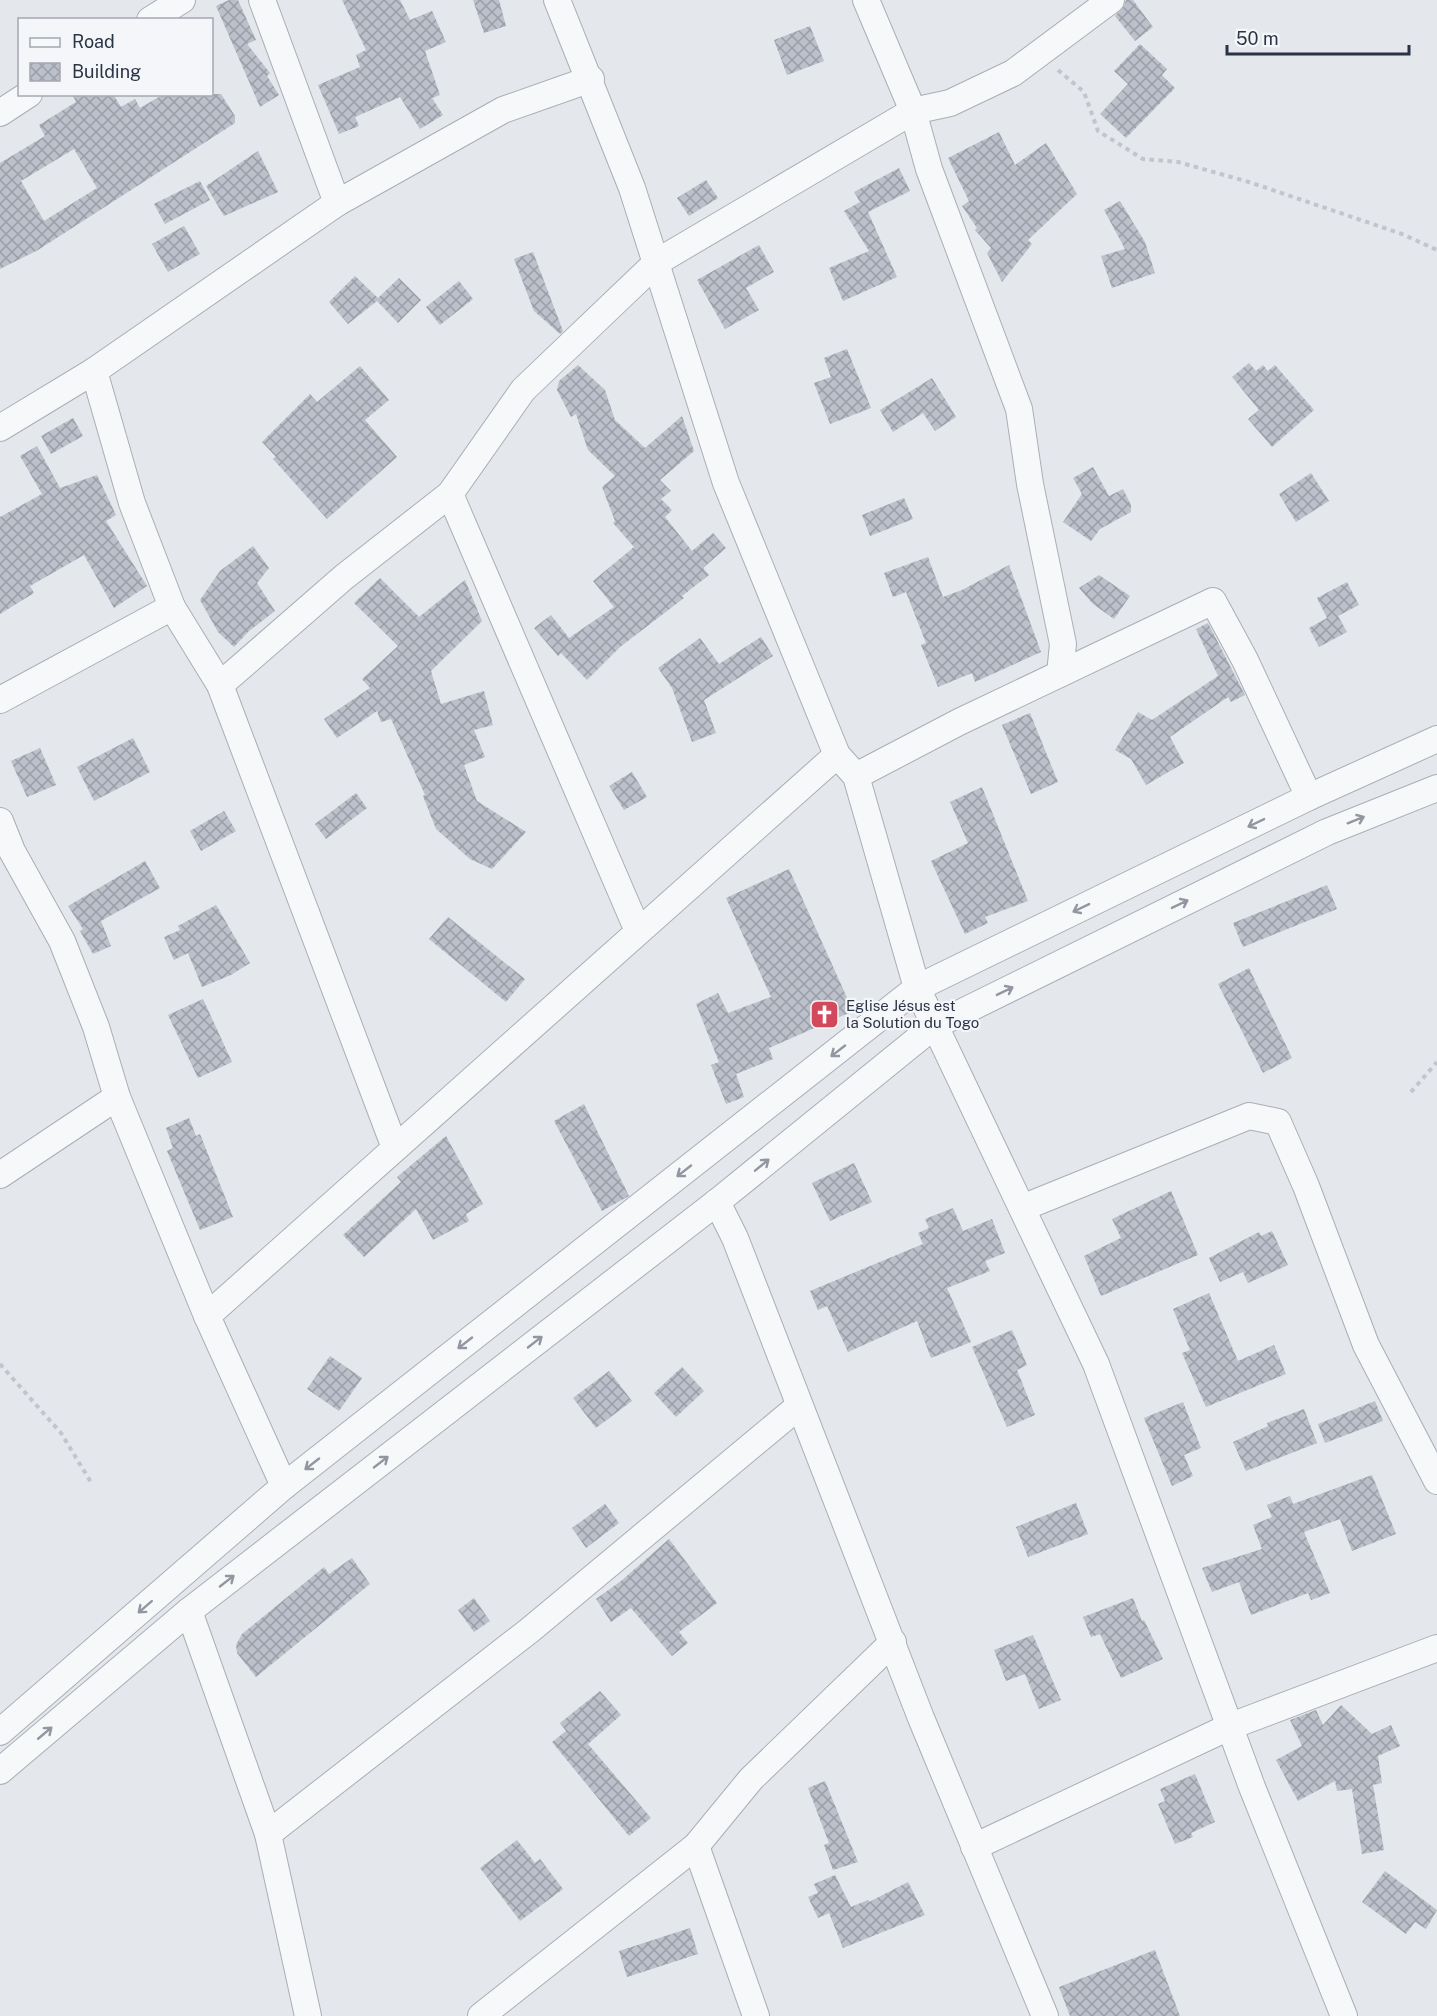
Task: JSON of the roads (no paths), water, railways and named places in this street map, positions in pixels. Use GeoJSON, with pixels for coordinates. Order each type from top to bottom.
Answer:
{"type":"FeatureCollection","features":[{"type":"Feature","properties":{"kind":"street"},"geometry":{"type":"LineString","coordinates":[[153,18],[182,0]]}},
{"type":"Feature","properties":{"kind":"street"},"geometry":{"type":"LineString","coordinates":[[262,0],[337,203]]}},
{"type":"Feature","properties":{"kind":"street"},"geometry":{"type":"LineString","coordinates":[[556,0],[591,79],[657,262],[726,483],[837,755],[856,776],[917,988],[1096,1364],[1231,1726],[1251,1787],[1344,2016]]}},
{"type":"Feature","properties":{"kind":"street"},"geometry":{"type":"LineString","coordinates":[[866,0],[913,111],[929,169],[1019,409],[1030,484],[1063,644],[1060,674]]}},
{"type":"Feature","properties":{"kind":"street"},"geometry":{"type":"LineString","coordinates":[[220,685],[344,577],[450,494],[523,390],[657,262],[913,111],[950,103],[1013,73],[1111,0]]}},
{"type":"Feature","properties":{"kind":"street"},"geometry":{"type":"LineString","coordinates":[[0,428],[94,371],[337,203],[503,110],[591,79]]}},
{"type":"Feature","properties":{"kind":"street"},"geometry":{"type":"LineString","coordinates":[[0,113],[26,96]]}},
{"type":"Feature","properties":{"kind":"street"},"geometry":{"type":"LineString","coordinates":[[94,371],[132,503],[172,607],[220,685],[395,1148]]}},
{"type":"Feature","properties":{"kind":"street"},"geometry":{"type":"LineString","coordinates":[[450,494],[638,931]]}},
{"type":"Feature","properties":{"kind":"street"},"geometry":{"type":"LineString","coordinates":[[856,776],[1213,601],[1245,660],[1309,797]]}},
{"type":"Feature","properties":{"kind":"street"},"geometry":{"type":"LineString","coordinates":[[0,700],[172,607]]}},
{"type":"Feature","properties":{"kind":"street"},"geometry":{"type":"LineString","coordinates":[[0,1732],[284,1486],[917,988],[1309,797],[1437,739]]}},
{"type":"Feature","properties":{"kind":"street"},"geometry":{"type":"LineString","coordinates":[[207,1316],[837,755]]}},
{"type":"Feature","properties":{"kind":"street"},"geometry":{"type":"LineString","coordinates":[[0,1771],[189,1611],[717,1202],[934,1026],[1327,832],[1437,788]]}},
{"type":"Feature","properties":{"kind":"street"},"geometry":{"type":"LineString","coordinates":[[0,821],[12,851],[62,941],[96,1027],[117,1097],[207,1316],[284,1486]]}},
{"type":"Feature","properties":{"kind":"street"},"geometry":{"type":"LineString","coordinates":[[0,1175],[117,1097]]}},
{"type":"Feature","properties":{"kind":"street"},"geometry":{"type":"LineString","coordinates":[[1022,1208],[1197,1135],[1249,1116],[1278,1122],[1306,1186],[1366,1345],[1437,1481]]}},
{"type":"Feature","properties":{"kind":"street"},"geometry":{"type":"LineString","coordinates":[[717,1202],[735,1238],[893,1642],[1045,2016]]}},
{"type":"Feature","properties":{"kind":"street"},"geometry":{"type":"LineString","coordinates":[[268,1834],[530,1630],[799,1406]]}},
{"type":"Feature","properties":{"kind":"street"},"geometry":{"type":"LineString","coordinates":[[189,1611],[268,1834],[308,2016]]}},
{"type":"Feature","properties":{"kind":"street"},"geometry":{"type":"LineString","coordinates":[[488,2014],[696,1846],[751,1779],[893,1642]]}},
{"type":"Feature","properties":{"kind":"street"},"geometry":{"type":"LineString","coordinates":[[975,1847],[1231,1726],[1437,1648]]}},
{"type":"Feature","properties":{"kind":"street"},"geometry":{"type":"LineString","coordinates":[[696,1846],[756,2016]]}},
{"type":"Feature","properties":{"kind":"place","name":"Eglise Jésus est la Solution du Togo"},"geometry":{"type":"Point","coordinates":[825,1014]}}]}
